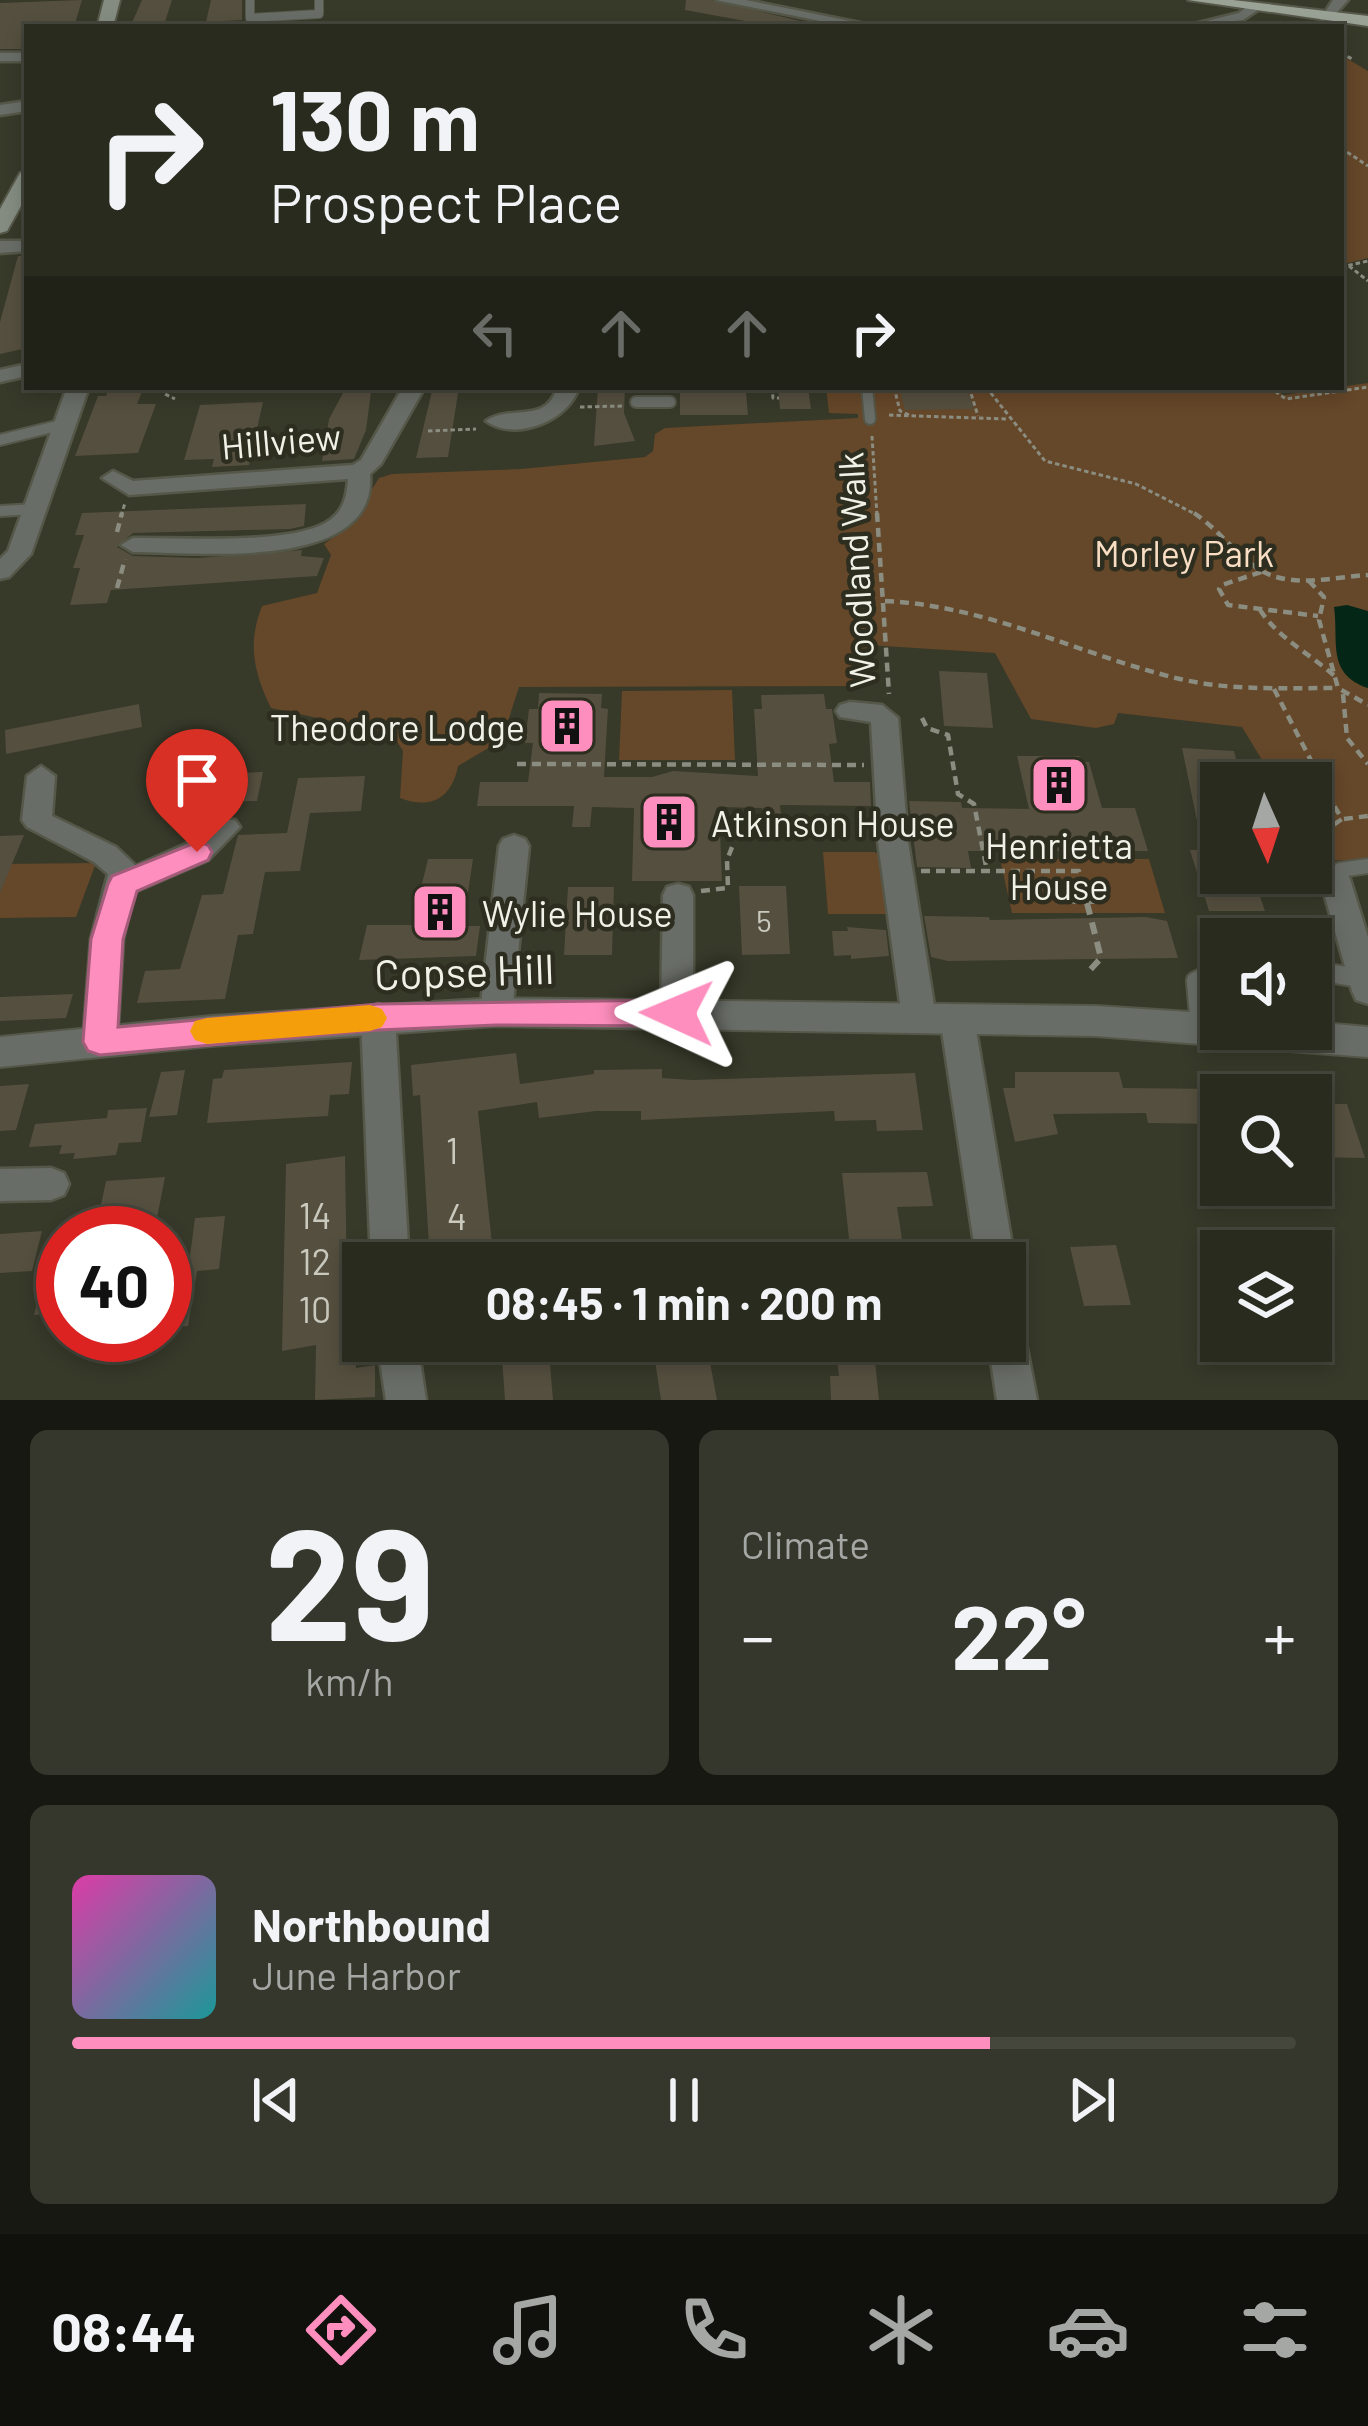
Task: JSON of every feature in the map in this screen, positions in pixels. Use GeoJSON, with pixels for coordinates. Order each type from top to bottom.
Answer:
{"type":"FeatureCollection","features":[{"type":"Feature","properties":{"kind":"main road"},"geometry":{"type":"LineString","coordinates":[[1196,0],[1368,21]]}},
{"type":"Feature","properties":{"kind":"main road"},"geometry":{"type":"LineString","coordinates":[[0,226],[24,182]]}},
{"type":"Feature","properties":{"kind":"street"},"geometry":{"type":"LineString","coordinates":[[723,0],[856,24]]}},
{"type":"Feature","properties":{"kind":"street"},"geometry":{"type":"LineString","coordinates":[[1325,16],[1341,0]]}},
{"type":"Feature","properties":{"kind":"street"},"geometry":{"type":"LineString","coordinates":[[1204,24],[1243,16],[1254,8]]}},
{"type":"Feature","properties":{"kind":"street"},"geometry":{"type":"LineString","coordinates":[[0,572],[19,554],[77,390]]}},
{"type":"Feature","properties":{"kind":"street","name":"Hillview"},"geometry":{"type":"LineString","coordinates":[[120,489],[358,472],[370,464],[412,390]]}},
{"type":"Feature","properties":{"kind":"street"},"geometry":{"type":"LineString","coordinates":[[497,421],[533,419],[565,397]]}},
{"type":"Feature","properties":{"kind":"street"},"geometry":{"type":"LineString","coordinates":[[125,544],[317,535],[346,518],[362,488],[358,472]]}},
{"type":"Feature","properties":{"kind":"street"},"geometry":{"type":"LineString","coordinates":[[850,711],[872,711],[884,718],[919,1018]]}},
{"type":"Feature","properties":{"kind":"street"},"geometry":{"type":"LineString","coordinates":[[41,776],[37,820],[48,830],[111,854],[124,872],[107,939],[100,1042]]}},
{"type":"Feature","properties":{"kind":"street"},"geometry":{"type":"LineString","coordinates":[[123,884],[197,852],[225,826]]}},
{"type":"Feature","properties":{"kind":"street"},"geometry":{"type":"LineString","coordinates":[[496,1012],[514,846]]}},
{"type":"Feature","properties":{"kind":"street"},"geometry":{"type":"LineString","coordinates":[[1332,888],[1366,985]]}},
{"type":"Feature","properties":{"kind":"street"},"geometry":{"type":"LineString","coordinates":[[677,1013],[678,895]]}},
{"type":"Feature","properties":{"kind":"street","name":"Copse Hill"},"geometry":{"type":"LineString","coordinates":[[0,1052],[378,1017],[496,1012],[957,1018],[1200,1027]]}},
{"type":"Feature","properties":{"kind":"street"},"geometry":{"type":"LineString","coordinates":[[378,1017],[389,1242]]}},
{"type":"Feature","properties":{"kind":"street"},"geometry":{"type":"LineString","coordinates":[[957,1018],[993,1242]]}},
{"type":"Feature","properties":{"kind":"street","name":"Copse Hill"},"geometry":{"type":"LineString","coordinates":[[1332,1039],[1368,1042]]}},
{"type":"Feature","properties":{"kind":"street"},"geometry":{"type":"LineString","coordinates":[[0,1185],[51,1184]]}},
{"type":"Feature","properties":{"kind":"street"},"geometry":{"type":"LineString","coordinates":[[400,1362],[406,1400]]}},
{"type":"Feature","properties":{"kind":"street"},"geometry":{"type":"LineString","coordinates":[[1012,1362],[1018,1400]]}},
{"type":"Feature","properties":{"kind":"lane"},"geometry":{"type":"LineString","coordinates":[[250,0],[250,18],[319,14],[319,0]]}},
{"type":"Feature","properties":{"kind":"lane"},"geometry":{"type":"LineString","coordinates":[[867,390],[870,418]]}},
{"type":"Feature","properties":{"kind":"lane"},"geometry":{"type":"LineString","coordinates":[[636,402],[670,402]]}},
{"type":"Feature","properties":{"kind":"lane"},"geometry":{"type":"LineString","coordinates":[[0,440],[65,424]]}},
{"type":"Feature","properties":{"kind":"lane"},"geometry":{"type":"LineString","coordinates":[[0,511],[35,509]]}},
{"type":"Feature","properties":{"kind":"lane"},"geometry":{"type":"LineString","coordinates":[[1332,873],[1368,866]]}},
{"type":"Feature","properties":{"kind":"lane"},"geometry":{"type":"LineString","coordinates":[[1332,976],[1366,985]]}},
{"type":"Feature","properties":{"kind":"path"},"geometry":{"type":"LineString","coordinates":[[1344,55],[1354,60]]}},
{"type":"Feature","properties":{"kind":"path"},"geometry":{"type":"LineString","coordinates":[[1344,267],[1368,261]]}},
{"type":"Feature","properties":{"kind":"path"},"geometry":{"type":"LineString","coordinates":[[1349,266],[1368,281]]}},
{"type":"Feature","properties":{"kind":"path"},"geometry":{"type":"LineString","coordinates":[[1273,390],[1286,399],[1368,387]]}},
{"type":"Feature","properties":{"kind":"path"},"geometry":{"type":"LineString","coordinates":[[166,390],[165,394],[175,399]]}},
{"type":"Feature","properties":{"kind":"path"},"geometry":{"type":"LineString","coordinates":[[772,390],[773,398],[779,398]]}},
{"type":"Feature","properties":{"kind":"path"},"geometry":{"type":"LineString","coordinates":[[895,390],[900,411],[906,415],[1009,419]]}},
{"type":"Feature","properties":{"kind":"path"},"geometry":{"type":"LineString","coordinates":[[970,390],[979,417]]}},
{"type":"Feature","properties":{"kind":"path"},"geometry":{"type":"LineString","coordinates":[[988,390],[1045,461],[1107,473],[1168,498],[1216,528],[1261,572],[1285,580],[1368,575]]}},
{"type":"Feature","properties":{"kind":"path"},"geometry":{"type":"LineString","coordinates":[[565,397],[631,406],[636,402]]}},
{"type":"Feature","properties":{"kind":"path","name":"Woodland Walk"},"geometry":{"type":"LineString","coordinates":[[870,418],[890,697],[884,718]]}},
{"type":"Feature","properties":{"kind":"path"},"geometry":{"type":"LineString","coordinates":[[428,431],[483,429],[497,421]]}},
{"type":"Feature","properties":{"kind":"path"},"geometry":{"type":"LineString","coordinates":[[117,588],[125,544],[120,489]]}},
{"type":"Feature","properties":{"kind":"path"},"geometry":{"type":"LineString","coordinates":[[1261,572],[1219,589],[1228,605],[1318,616]]}},
{"type":"Feature","properties":{"kind":"path"},"geometry":{"type":"LineString","coordinates":[[1306,578],[1324,597],[1318,616],[1322,640],[1339,679],[1347,738],[1368,764]]}},
{"type":"Feature","properties":{"kind":"path"},"geometry":{"type":"LineString","coordinates":[[885,601],[923,602],[991,616],[1184,680],[1341,691],[1368,704]]}},
{"type":"Feature","properties":{"kind":"path"},"geometry":{"type":"LineString","coordinates":[[1260,610],[1277,635],[1310,652],[1339,679]]}},
{"type":"Feature","properties":{"kind":"path"},"geometry":{"type":"LineString","coordinates":[[1274,687],[1342,819]]}},
{"type":"Feature","properties":{"kind":"path"},"geometry":{"type":"LineString","coordinates":[[922,718],[927,728],[948,735],[958,794],[974,804],[987,871]]}},
{"type":"Feature","properties":{"kind":"path"},"geometry":{"type":"LineString","coordinates":[[517,764],[887,765]]}},
{"type":"Feature","properties":{"kind":"path"},"geometry":{"type":"LineString","coordinates":[[1332,826],[1342,819],[1368,816]]}},
{"type":"Feature","properties":{"kind":"path"},"geometry":{"type":"LineString","coordinates":[[728,888],[727,860],[734,842]]}},
{"type":"Feature","properties":{"kind":"path"},"geometry":{"type":"LineString","coordinates":[[937,871],[1079,871],[1082,884]]}},
{"type":"Feature","properties":{"kind":"path"},"geometry":{"type":"LineString","coordinates":[[1070,884],[1095,884],[1099,901],[1087,901],[1074,901],[1070,884]]}},
{"type":"Feature","properties":{"kind":"path"},"geometry":{"type":"LineString","coordinates":[[1087,901],[1101,958],[1090,970]]}},
{"type":"Feature","properties":{"kind":"green space"},"geometry":{"type":"Polygon","coordinates":[[[1344,57],[1368,71],[1368,258],[1348,263],[1344,260],[1344,57]]]}},
{"type":"Feature","properties":{"kind":"green space","name":"Morley Park"},"geometry":{"type":"Polygon","coordinates":[[[1368,383],[1368,859],[1332,861],[1332,762],[1263,762],[1242,727],[1118,713],[1114,724],[1096,728],[1031,719],[995,653],[867,645],[868,686],[519,687],[502,740],[458,766],[445,793],[421,803],[400,798],[403,751],[392,734],[271,708],[260,683],[254,646],[262,606],[317,593],[331,555],[324,544],[348,527],[379,478],[392,474],[521,469],[645,457],[653,451],[655,434],[665,428],[858,418],[858,414],[829,413],[826,390],[1277,390],[1283,395],[1368,383]]]}},
{"type":"Feature","properties":{"kind":"green space"},"geometry":{"type":"Polygon","coordinates":[[[732,690],[735,760],[619,760],[622,691],[732,690]]]}},
{"type":"Feature","properties":{"kind":"green space"},"geometry":{"type":"Polygon","coordinates":[[[823,852],[874,852],[884,857],[893,914],[828,914],[823,852]]]}},
{"type":"Feature","properties":{"kind":"green space"},"geometry":{"type":"Polygon","coordinates":[[[1000,859],[1149,859],[1165,913],[1012,913],[1000,859]]]}},
{"type":"Feature","properties":{"kind":"green space"},"geometry":{"type":"Polygon","coordinates":[[[96,863],[76,917],[0,918],[0,864],[96,863]]]}},
{"type":"Feature","properties":{"kind":"shaded area"},"geometry":{"type":"Polygon","coordinates":[[[1334,607],[1368,611],[1368,688],[1346,674],[1337,655],[1334,607]]]}},
{"type":"Feature","properties":{"kind":"building"},"geometry":{"type":"Polygon","coordinates":[[[82,0],[75,24],[24,24],[24,49],[0,49],[0,3],[82,0]]]}},
{"type":"Feature","properties":{"kind":"building"},"geometry":{"type":"Polygon","coordinates":[[[142,0],[172,0],[164,24],[131,24],[142,0]]]}},
{"type":"Feature","properties":{"kind":"building"},"geometry":{"type":"Polygon","coordinates":[[[211,0],[242,0],[242,20],[206,22],[211,0]]]}},
{"type":"Feature","properties":{"kind":"building"},"geometry":{"type":"Polygon","coordinates":[[[686,0],[712,0],[813,24],[761,24],[685,10],[686,0]]]}},
{"type":"Feature","properties":{"kind":"building"},"geometry":{"type":"Polygon","coordinates":[[[18,256],[24,256],[24,349],[0,354],[0,322],[18,256]]]}},
{"type":"Feature","properties":{"kind":"building"},"geometry":{"type":"Polygon","coordinates":[[[109,390],[143,390],[137,404],[156,404],[138,453],[75,456],[98,396],[106,396],[109,390]]]}},
{"type":"Feature","properties":{"kind":"building"},"geometry":{"type":"Polygon","coordinates":[[[432,390],[459,390],[448,457],[416,458],[432,390]]]}},
{"type":"Feature","properties":{"kind":"building"},"geometry":{"type":"Polygon","coordinates":[[[598,390],[625,390],[624,413],[635,441],[594,446],[598,390]]]}},
{"type":"Feature","properties":{"kind":"building"},"geometry":{"type":"Polygon","coordinates":[[[680,390],[746,392],[748,415],[680,415],[680,390]]]}},
{"type":"Feature","properties":{"kind":"building"},"geometry":{"type":"Polygon","coordinates":[[[778,390],[808,390],[811,409],[780,409],[778,390]]]}},
{"type":"Feature","properties":{"kind":"building"},"geometry":{"type":"Polygon","coordinates":[[[900,390],[968,390],[974,409],[905,410],[900,390]]]}},
{"type":"Feature","properties":{"kind":"building"},"geometry":{"type":"Polygon","coordinates":[[[371,392],[366,430],[354,459],[322,461],[329,419],[343,393],[371,392]]]}},
{"type":"Feature","properties":{"kind":"building"},"geometry":{"type":"Polygon","coordinates":[[[263,402],[249,465],[212,467],[214,459],[184,460],[200,405],[263,402]]]}},
{"type":"Feature","properties":{"kind":"building"},"geometry":{"type":"Polygon","coordinates":[[[306,504],[304,526],[133,533],[117,547],[133,556],[198,558],[302,550],[301,556],[324,558],[317,576],[111,590],[107,603],[70,605],[80,568],[73,568],[84,535],[75,535],[82,513],[306,504]]]}},
{"type":"Feature","properties":{"kind":"building"},"geometry":{"type":"Polygon","coordinates":[[[939,671],[987,673],[993,728],[944,726],[939,671]]]}},
{"type":"Feature","properties":{"kind":"building"},"geometry":{"type":"Polygon","coordinates":[[[539,693],[602,694],[601,708],[608,709],[604,777],[652,777],[673,771],[758,776],[754,709],[762,709],[761,695],[824,694],[826,709],[832,709],[837,743],[829,744],[834,782],[870,782],[871,806],[780,805],[782,827],[764,827],[762,808],[719,807],[722,881],[632,881],[634,808],[592,807],[590,827],[572,827],[574,806],[477,806],[480,782],[528,782],[533,743],[525,743],[529,709],[538,709],[539,693]]]}},
{"type":"Feature","properties":{"kind":"building"},"geometry":{"type":"Polygon","coordinates":[[[139,704],[142,727],[6,754],[5,730],[139,704]]]}},
{"type":"Feature","properties":{"kind":"building"},"geometry":{"type":"Polygon","coordinates":[[[1182,748],[1234,751],[1237,762],[1200,762],[1200,835],[1182,748]]]}},
{"type":"Feature","properties":{"kind":"building","name":"Henrietta House"},"geometry":{"type":"Polygon","coordinates":[[[1017,756],[1079,756],[1081,762],[1089,762],[1102,808],[1135,808],[1148,851],[1061,856],[1060,851],[968,851],[971,868],[917,867],[909,801],[1029,809],[1017,756]]]}},
{"type":"Feature","properties":{"kind":"building"},"geometry":{"type":"Polygon","coordinates":[[[263,772],[257,801],[180,803],[187,775],[263,772]]]}},
{"type":"Feature","properties":{"kind":"building"},"geometry":{"type":"Polygon","coordinates":[[[365,776],[361,811],[310,813],[300,871],[265,872],[253,934],[238,935],[225,999],[137,1003],[145,971],[180,969],[202,895],[223,894],[238,835],[287,833],[298,778],[365,776]]]}},
{"type":"Feature","properties":{"kind":"building"},"geometry":{"type":"Polygon","coordinates":[[[24,835],[0,893],[0,836],[24,835]]]}},
{"type":"Feature","properties":{"kind":"building"},"geometry":{"type":"Polygon","coordinates":[[[1190,850],[1200,850],[1200,882],[1190,850]]]}},
{"type":"Feature","properties":{"kind":"building","name":"Wylie House"},"geometry":{"type":"Polygon","coordinates":[[[428,859],[473,859],[463,926],[480,926],[476,956],[359,960],[367,925],[412,925],[428,859]]]}},
{"type":"Feature","properties":{"kind":"building"},"geometry":{"type":"Polygon","coordinates":[[[739,886],[786,886],[790,954],[742,955],[739,886]]]}},
{"type":"Feature","properties":{"kind":"building"},"geometry":{"type":"Polygon","coordinates":[[[568,887],[614,887],[612,955],[564,955],[568,887]]]}},
{"type":"Feature","properties":{"kind":"building"},"geometry":{"type":"Polygon","coordinates":[[[1204,894],[1259,894],[1265,911],[1209,911],[1204,894]]]}},
{"type":"Feature","properties":{"kind":"building"},"geometry":{"type":"Polygon","coordinates":[[[924,916],[990,920],[1146,917],[1167,921],[1178,958],[948,961],[931,957],[924,916]]]}},
{"type":"Feature","properties":{"kind":"building"},"geometry":{"type":"Polygon","coordinates":[[[847,927],[886,930],[889,956],[834,956],[832,931],[848,931],[847,927]]]}},
{"type":"Feature","properties":{"kind":"building"},"geometry":{"type":"Polygon","coordinates":[[[73,994],[66,1018],[0,1021],[0,997],[73,994]]]}},
{"type":"Feature","properties":{"kind":"building"},"geometry":{"type":"Polygon","coordinates":[[[516,1053],[520,1084],[594,1074],[594,1070],[662,1069],[662,1078],[693,1080],[915,1073],[923,1130],[877,1131],[876,1120],[835,1121],[834,1111],[641,1120],[641,1111],[596,1111],[539,1118],[537,1102],[478,1111],[492,1242],[429,1242],[420,1095],[413,1096],[411,1065],[516,1053]]]}},
{"type":"Feature","properties":{"kind":"building"},"geometry":{"type":"Polygon","coordinates":[[[352,1062],[349,1094],[330,1095],[328,1116],[207,1123],[213,1079],[222,1078],[224,1070],[352,1062]]]}},
{"type":"Feature","properties":{"kind":"building"},"geometry":{"type":"Polygon","coordinates":[[[185,1070],[177,1115],[149,1117],[161,1072],[185,1070]]]}},
{"type":"Feature","properties":{"kind":"building"},"geometry":{"type":"Polygon","coordinates":[[[1015,1072],[1119,1072],[1123,1088],[1200,1089],[1200,1124],[1148,1123],[1146,1113],[1053,1114],[1058,1134],[1015,1142],[1003,1088],[1015,1088],[1015,1072]]]}},
{"type":"Feature","properties":{"kind":"building"},"geometry":{"type":"Polygon","coordinates":[[[29,1084],[16,1130],[0,1131],[0,1086],[29,1084]]]}},
{"type":"Feature","properties":{"kind":"building"},"geometry":{"type":"Polygon","coordinates":[[[1332,1104],[1347,1104],[1365,1158],[1332,1157],[1332,1104]]]}},
{"type":"Feature","properties":{"kind":"building"},"geometry":{"type":"Polygon","coordinates":[[[147,1108],[141,1142],[119,1143],[116,1155],[73,1159],[75,1153],[59,1154],[62,1145],[29,1147],[35,1124],[107,1118],[108,1110],[147,1108]]]}},
{"type":"Feature","properties":{"kind":"building"},"geometry":{"type":"Polygon","coordinates":[[[345,1156],[342,1362],[356,1362],[356,1368],[375,1365],[375,1397],[315,1400],[316,1345],[282,1351],[286,1164],[345,1156]]]}},
{"type":"Feature","properties":{"kind":"building"},"geometry":{"type":"Polygon","coordinates":[[[927,1172],[933,1206],[897,1207],[902,1239],[849,1239],[842,1173],[927,1172]]]}},
{"type":"Feature","properties":{"kind":"building"},"geometry":{"type":"Polygon","coordinates":[[[165,1177],[159,1206],[101,1205],[106,1181],[165,1177]]]}},
{"type":"Feature","properties":{"kind":"building"},"geometry":{"type":"Polygon","coordinates":[[[225,1216],[219,1269],[197,1271],[192,1302],[192,1241],[195,1218],[225,1216]]]}},
{"type":"Feature","properties":{"kind":"building"},"geometry":{"type":"Polygon","coordinates":[[[36,1231],[32,1271],[0,1273],[0,1234],[36,1231]]]}},
{"type":"Feature","properties":{"kind":"building"},"geometry":{"type":"Polygon","coordinates":[[[1116,1245],[1131,1305],[1084,1306],[1070,1247],[1116,1245]]]}},
{"type":"Feature","properties":{"kind":"building"},"geometry":{"type":"Polygon","coordinates":[[[502,1362],[550,1362],[553,1400],[505,1400],[502,1362]]]}},
{"type":"Feature","properties":{"kind":"building"},"geometry":{"type":"Polygon","coordinates":[[[655,1362],[710,1362],[717,1400],[661,1400],[655,1362]]]}},
{"type":"Feature","properties":{"kind":"building"},"geometry":{"type":"Polygon","coordinates":[[[837,1362],[875,1362],[879,1400],[831,1400],[830,1376],[839,1376],[837,1362]]]}},
{"type":"Feature","properties":{"kind":"slow traffic"},"geometry":{"type":"LineString","coordinates":[[207,1031],[370,1018]]}},
{"type":"Feature","properties":{"kind":"place","name":"Theodore Lodge"},"geometry":{"type":"Point","coordinates":[567,726]}},
{"type":"Feature","properties":{"kind":"place","name":"Henrietta House"},"geometry":{"type":"Point","coordinates":[1059,785]}},
{"type":"Feature","properties":{"kind":"place","name":"Atkinson House"},"geometry":{"type":"Point","coordinates":[669,822]}},
{"type":"Feature","properties":{"kind":"place","name":"Wylie House"},"geometry":{"type":"Point","coordinates":[440,912]}},
{"type":"Feature","properties":{"kind":"route"},"geometry":{"type":"LineString","coordinates":[[197,852],[123,884],[107,939],[100,1042],[378,1017],[677,1013]]}}]}
